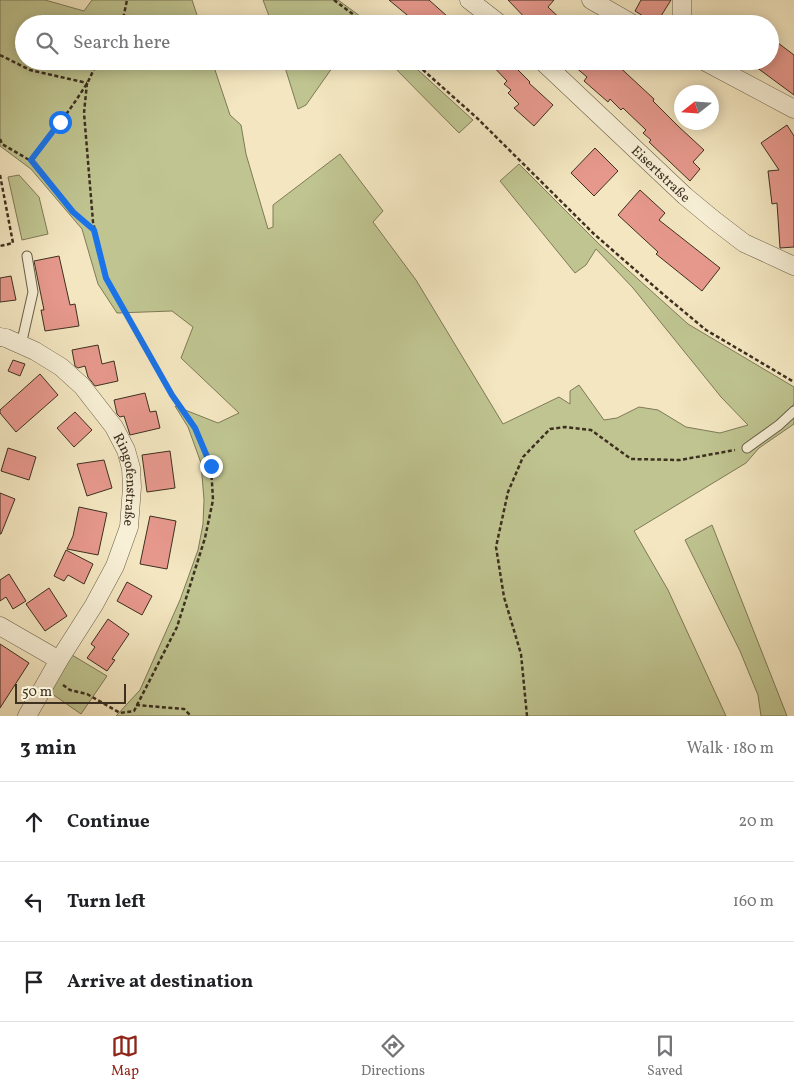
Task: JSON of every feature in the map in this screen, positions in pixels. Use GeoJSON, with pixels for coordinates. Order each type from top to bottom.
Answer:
{"type":"FeatureCollection","features":[{"type":"Feature","properties":{"kind":"street"},"geometry":{"type":"LineString","coordinates":[[468,0],[488,15]]}},
{"type":"Feature","properties":{"kind":"street"},"geometry":{"type":"LineString","coordinates":[[591,0],[617,15]]}},
{"type":"Feature","properties":{"kind":"street"},"geometry":{"type":"LineString","coordinates":[[682,0],[682,15]]}},
{"type":"Feature","properties":{"kind":"street","name":"Eisertstraße"},"geometry":{"type":"LineString","coordinates":[[552,70],[685,196],[714,220],[744,243],[794,266]]}},
{"type":"Feature","properties":{"kind":"street"},"geometry":{"type":"LineString","coordinates":[[721,70],[794,109]]}},
{"type":"Feature","properties":{"kind":"street","name":"Ringofenstraße"},"geometry":{"type":"LineString","coordinates":[[0,337],[35,351],[61,367],[82,386],[114,427],[126,450],[131,468],[132,487],[129,528],[115,566],[94,605],[59,660],[27,716]]}},
{"type":"Feature","properties":{"kind":"street"},"geometry":{"type":"LineString","coordinates":[[0,626],[59,660]]}},
{"type":"Feature","properties":{"kind":"lane"},"geometry":{"type":"LineString","coordinates":[[20,345],[33,292],[27,256]]}},
{"type":"Feature","properties":{"kind":"lane"},"geometry":{"type":"LineString","coordinates":[[747,448],[779,425],[794,411]]}},
{"type":"Feature","properties":{"kind":"path"},"geometry":{"type":"LineString","coordinates":[[124,15],[127,0]]}},
{"type":"Feature","properties":{"kind":"path"},"geometry":{"type":"LineString","coordinates":[[334,0],[354,15]]}},
{"type":"Feature","properties":{"kind":"path"},"geometry":{"type":"LineString","coordinates":[[0,55],[15,62]]}},
{"type":"Feature","properties":{"kind":"path"},"geometry":{"type":"LineString","coordinates":[[30,70],[87,83]]}},
{"type":"Feature","properties":{"kind":"path"},"geometry":{"type":"LineString","coordinates":[[31,160],[87,83],[93,70]]}},
{"type":"Feature","properties":{"kind":"path"},"geometry":{"type":"LineString","coordinates":[[423,70],[477,118],[594,234],[664,295],[706,330],[794,382]]}},
{"type":"Feature","properties":{"kind":"path"},"geometry":{"type":"LineString","coordinates":[[56,680],[70,690],[87,694],[120,713],[134,710],[178,627],[205,538],[213,500],[211,466],[195,428],[172,395],[106,278],[94,230],[84,113],[87,83]]}},
{"type":"Feature","properties":{"kind":"path"},"geometry":{"type":"LineString","coordinates":[[0,139],[2,144],[31,160],[73,212],[94,230]]}},
{"type":"Feature","properties":{"kind":"path"},"geometry":{"type":"LineString","coordinates":[[0,148],[2,144]]}},
{"type":"Feature","properties":{"kind":"path"},"geometry":{"type":"LineString","coordinates":[[0,175],[13,243],[0,246]]}},
{"type":"Feature","properties":{"kind":"path"},"geometry":{"type":"LineString","coordinates":[[527,716],[521,654],[504,596],[496,547],[508,492],[523,456],[550,430],[565,427],[591,430],[631,459],[680,460],[747,448]]}},
{"type":"Feature","properties":{"kind":"path"},"geometry":{"type":"LineString","coordinates":[[136,705],[184,709],[191,716]]}},
{"type":"Feature","properties":{"kind":"green space"},"geometry":{"type":"Polygon","coordinates":[[[0,0],[45,0],[84,11],[92,0],[192,0],[197,15],[15,15],[15,70],[215,70],[230,115],[241,125],[246,154],[268,229],[273,227],[273,205],[340,154],[383,211],[373,222],[416,280],[503,424],[559,397],[570,404],[570,391],[579,385],[604,420],[617,418],[639,407],[658,410],[686,427],[720,433],[748,425],[721,397],[633,288],[596,249],[586,265],[575,273],[500,181],[519,164],[599,244],[688,324],[794,387],[794,404],[770,428],[755,436],[757,443],[794,416],[794,424],[759,448],[746,463],[634,531],[668,590],[726,716],[116,716],[140,690],[180,600],[198,550],[203,524],[204,500],[201,463],[188,427],[175,406],[218,423],[239,413],[181,358],[193,327],[172,311],[117,313],[98,284],[82,229],[31,169],[0,146],[0,0]]]}},
{"type":"Feature","properties":{"kind":"green space"},"geometry":{"type":"Polygon","coordinates":[[[263,0],[338,0],[359,15],[269,15],[263,0]]]}},
{"type":"Feature","properties":{"kind":"green space"},"geometry":{"type":"Polygon","coordinates":[[[286,70],[331,70],[306,105],[298,109],[286,70]]]}},
{"type":"Feature","properties":{"kind":"green space"},"geometry":{"type":"Polygon","coordinates":[[[397,70],[418,70],[473,120],[459,133],[397,70]]]}},
{"type":"Feature","properties":{"kind":"green space"},"geometry":{"type":"Polygon","coordinates":[[[19,175],[39,197],[48,234],[22,240],[8,177],[19,175]]]}},
{"type":"Feature","properties":{"kind":"green space"},"geometry":{"type":"Polygon","coordinates":[[[712,525],[787,716],[761,716],[758,695],[740,651],[685,540],[712,525]]]}},
{"type":"Feature","properties":{"kind":"green space"},"geometry":{"type":"Polygon","coordinates":[[[72,655],[107,676],[81,714],[48,691],[72,655]]]}},
{"type":"Feature","properties":{"kind":"building"},"geometry":{"type":"Polygon","coordinates":[[[389,0],[429,0],[446,15],[407,15],[389,0]]]}},
{"type":"Feature","properties":{"kind":"building"},"geometry":{"type":"Polygon","coordinates":[[[508,0],[554,0],[548,7],[556,15],[522,15],[508,0]]]}},
{"type":"Feature","properties":{"kind":"building"},"geometry":{"type":"Polygon","coordinates":[[[641,0],[671,0],[662,15],[641,15],[635,11],[641,0]]]}},
{"type":"Feature","properties":{"kind":"building"},"geometry":{"type":"Polygon","coordinates":[[[779,44],[794,55],[794,95],[760,70],[779,70],[779,44]]]}},
{"type":"Feature","properties":{"kind":"building"},"geometry":{"type":"Polygon","coordinates":[[[497,70],[518,70],[553,105],[534,126],[514,108],[519,104],[508,93],[511,90],[504,84],[507,81],[497,70]]]}},
{"type":"Feature","properties":{"kind":"building"},"geometry":{"type":"Polygon","coordinates":[[[579,70],[623,70],[654,99],[653,101],[674,122],[674,130],[682,130],[704,150],[693,162],[700,169],[690,181],[649,142],[651,140],[643,133],[646,130],[623,108],[621,110],[610,99],[608,102],[584,81],[587,77],[579,70]]]}},
{"type":"Feature","properties":{"kind":"building"},"geometry":{"type":"Polygon","coordinates":[[[787,125],[794,136],[794,247],[780,248],[777,203],[772,204],[768,171],[779,170],[761,143],[787,125]]]}},
{"type":"Feature","properties":{"kind":"building"},"geometry":{"type":"Polygon","coordinates":[[[595,148],[618,171],[594,196],[571,173],[595,148]]]}},
{"type":"Feature","properties":{"kind":"building"},"geometry":{"type":"Polygon","coordinates":[[[640,190],[665,213],[659,220],[720,268],[702,291],[656,254],[658,252],[618,215],[640,190]]]}},
{"type":"Feature","properties":{"kind":"building"},"geometry":{"type":"Polygon","coordinates":[[[59,256],[70,305],[75,304],[79,326],[45,331],[41,310],[44,310],[34,261],[59,256]]]}},
{"type":"Feature","properties":{"kind":"building"},"geometry":{"type":"Polygon","coordinates":[[[11,276],[16,300],[0,302],[0,278],[11,276]]]}},
{"type":"Feature","properties":{"kind":"building"},"geometry":{"type":"Polygon","coordinates":[[[98,345],[102,364],[114,361],[118,381],[95,386],[88,377],[85,366],[78,368],[75,366],[72,350],[98,345]]]}},
{"type":"Feature","properties":{"kind":"building"},"geometry":{"type":"Polygon","coordinates":[[[13,360],[25,364],[20,376],[8,371],[13,360]]]}},
{"type":"Feature","properties":{"kind":"building"},"geometry":{"type":"Polygon","coordinates":[[[40,374],[58,395],[16,432],[0,413],[0,410],[40,374]]]}},
{"type":"Feature","properties":{"kind":"building"},"geometry":{"type":"Polygon","coordinates":[[[145,393],[150,412],[156,411],[160,428],[130,435],[124,416],[120,417],[117,414],[114,400],[145,393]]]}},
{"type":"Feature","properties":{"kind":"building"},"geometry":{"type":"Polygon","coordinates":[[[75,412],[92,430],[74,447],[57,428],[75,412]]]}},
{"type":"Feature","properties":{"kind":"building"},"geometry":{"type":"Polygon","coordinates":[[[8,448],[36,457],[29,480],[1,471],[8,448]]]}},
{"type":"Feature","properties":{"kind":"building"},"geometry":{"type":"Polygon","coordinates":[[[170,451],[175,488],[147,492],[142,455],[170,451]]]}},
{"type":"Feature","properties":{"kind":"building"},"geometry":{"type":"Polygon","coordinates":[[[104,460],[112,488],[87,496],[77,464],[104,460]]]}},
{"type":"Feature","properties":{"kind":"building"},"geometry":{"type":"Polygon","coordinates":[[[0,493],[15,499],[1,534],[0,534],[0,493]]]}},
{"type":"Feature","properties":{"kind":"building"},"geometry":{"type":"Polygon","coordinates":[[[79,507],[107,513],[98,555],[67,549],[73,536],[79,507]]]}},
{"type":"Feature","properties":{"kind":"building"},"geometry":{"type":"Polygon","coordinates":[[[150,516],[176,521],[167,569],[140,564],[150,516]]]}},
{"type":"Feature","properties":{"kind":"building"},"geometry":{"type":"Polygon","coordinates":[[[66,550],[93,564],[84,584],[68,575],[64,581],[54,576],[66,550]]]}},
{"type":"Feature","properties":{"kind":"building"},"geometry":{"type":"Polygon","coordinates":[[[9,574],[26,601],[13,609],[6,597],[0,601],[0,580],[9,574]]]}},
{"type":"Feature","properties":{"kind":"building"},"geometry":{"type":"Polygon","coordinates":[[[127,582],[152,596],[142,615],[117,601],[127,582]]]}},
{"type":"Feature","properties":{"kind":"building"},"geometry":{"type":"Polygon","coordinates":[[[49,588],[67,616],[45,631],[26,604],[49,588]]]}},
{"type":"Feature","properties":{"kind":"building"},"geometry":{"type":"Polygon","coordinates":[[[108,619],[129,634],[112,659],[115,660],[107,671],[87,658],[95,647],[91,644],[108,619]]]}},
{"type":"Feature","properties":{"kind":"building"},"geometry":{"type":"Polygon","coordinates":[[[0,644],[29,663],[0,708],[0,644]]]}},
{"type":"Feature","properties":{"kind":"route"},"geometry":{"type":"LineString","coordinates":[[60,122],[31,160],[73,212],[94,230],[106,278],[172,395],[195,428],[211,466]]}}]}
